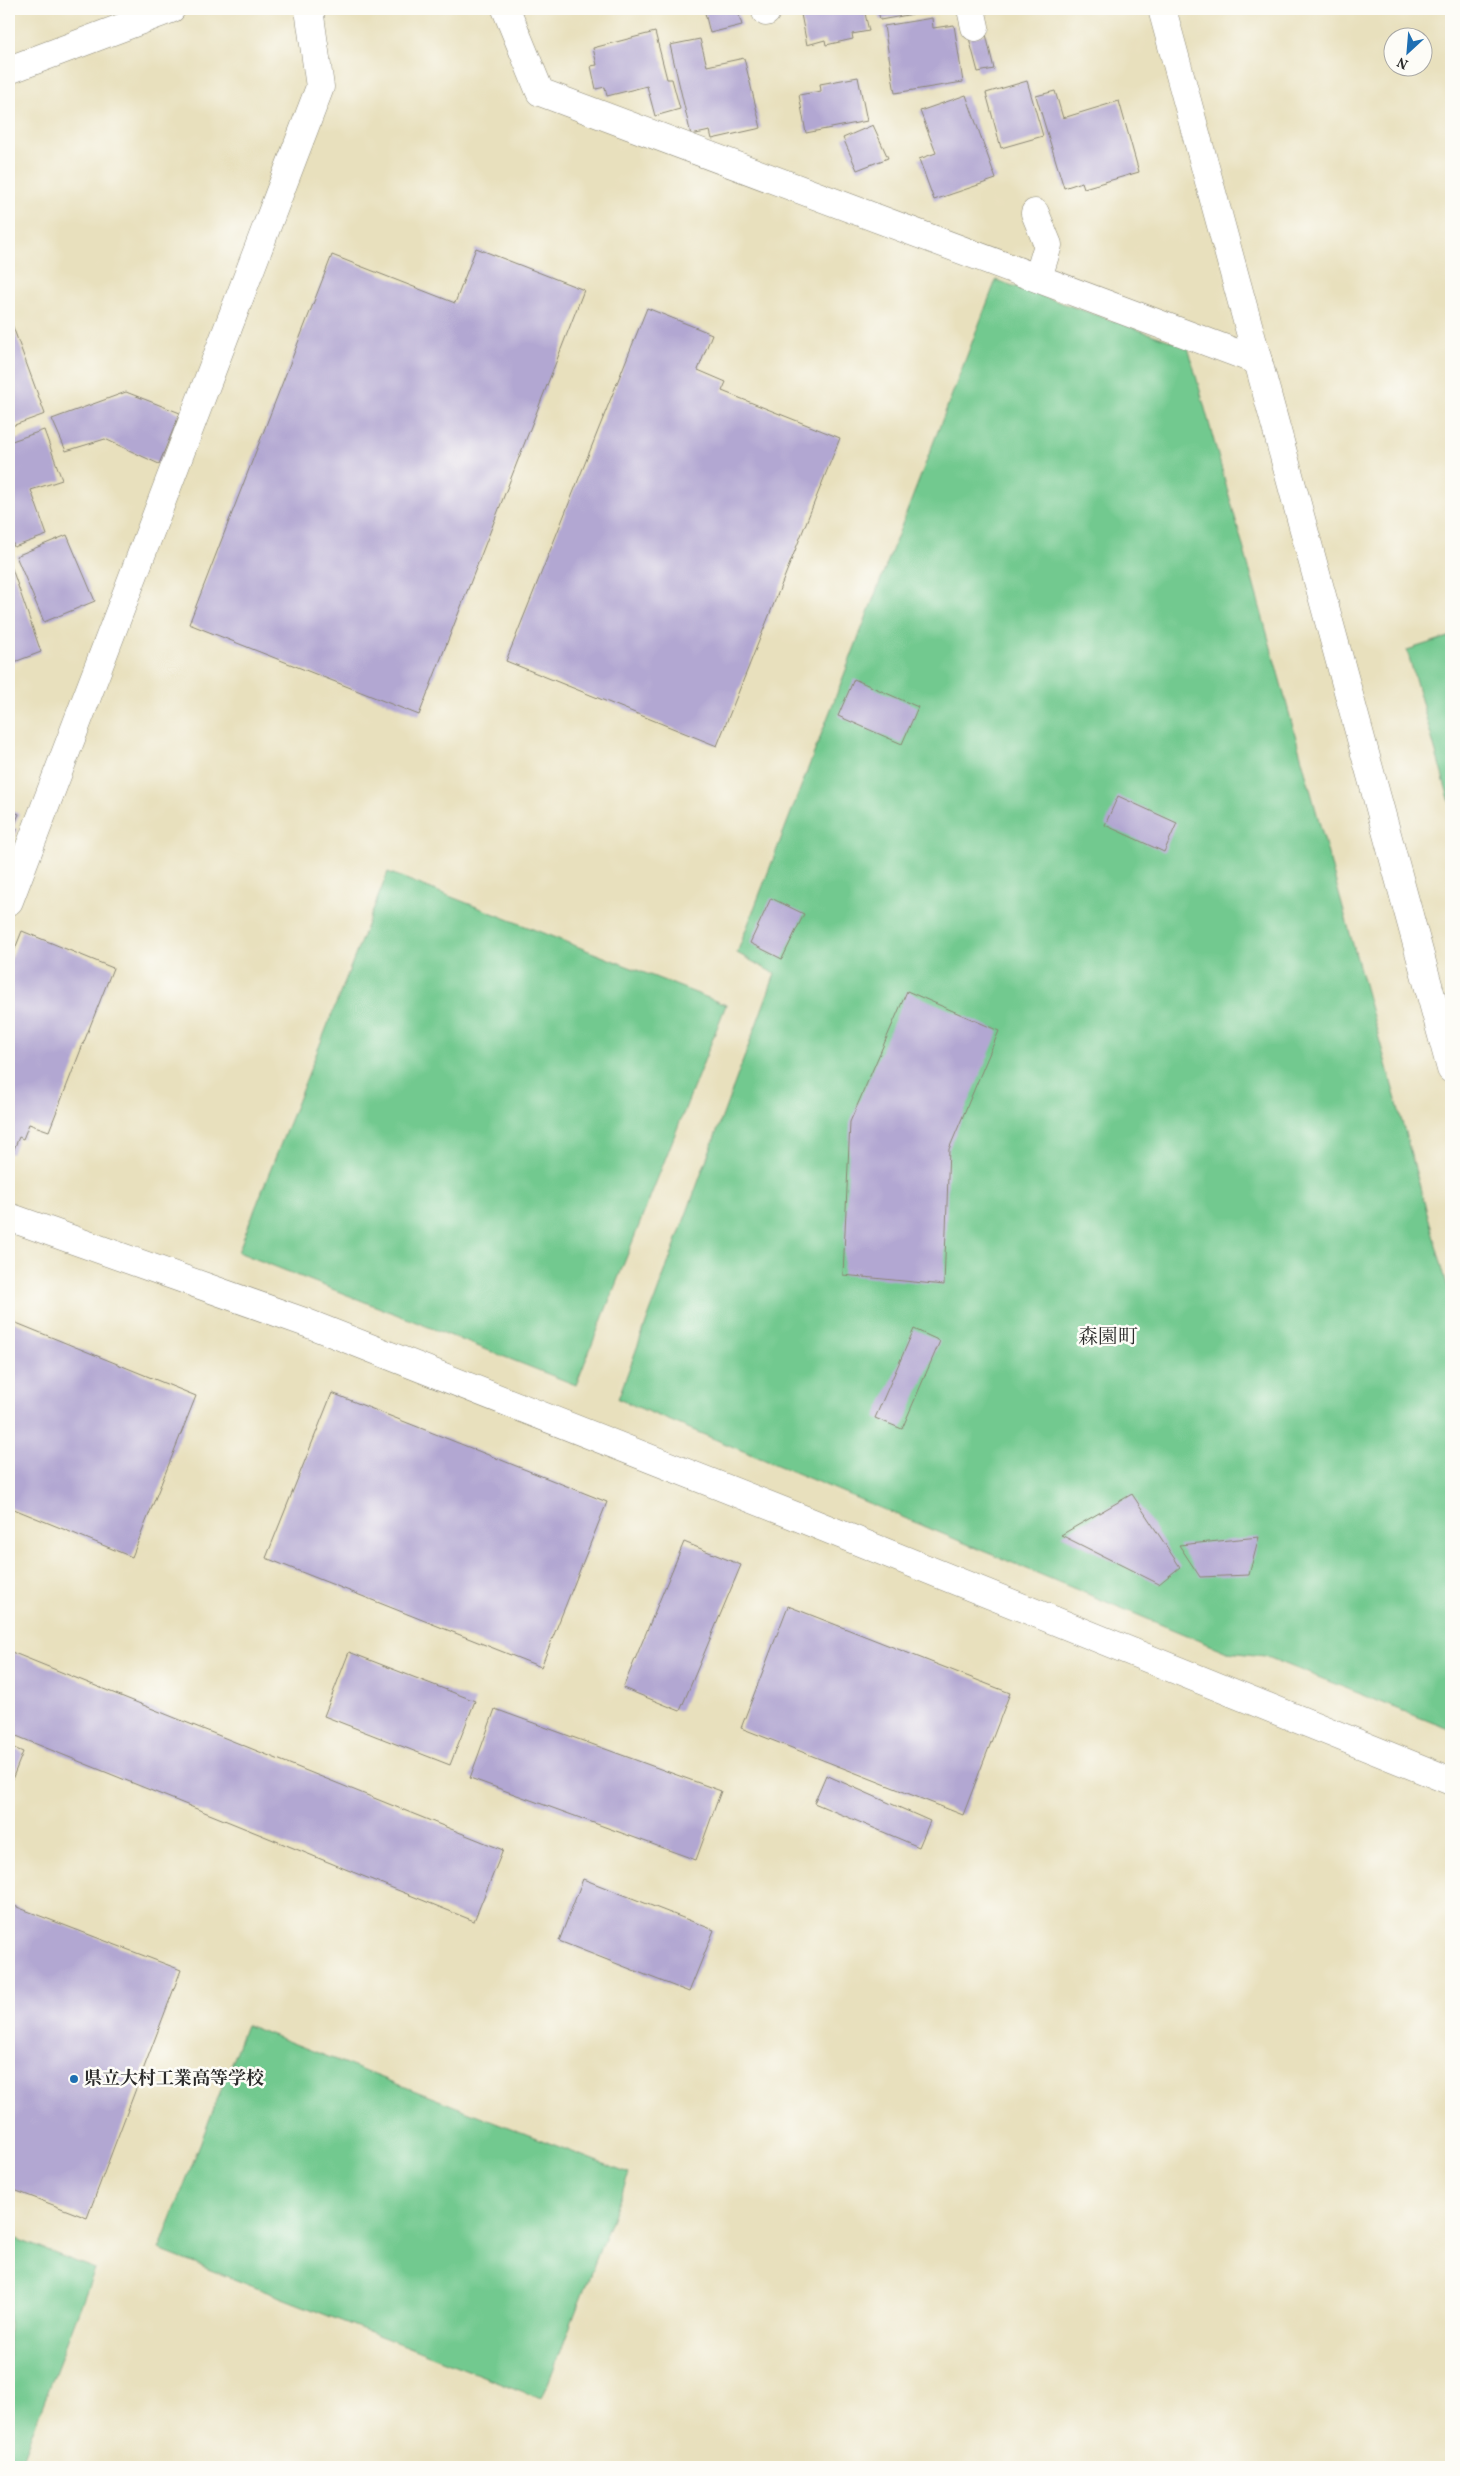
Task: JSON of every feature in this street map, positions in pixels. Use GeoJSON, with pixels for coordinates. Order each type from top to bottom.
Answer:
{"type":"FeatureCollection","features":[{"type":"Feature","properties":{"kind":"street"},"geometry":{"type":"LineString","coordinates":[[9,70],[171,9]]}},
{"type":"Feature","properties":{"kind":"street"},"geometry":{"type":"LineString","coordinates":[[9,901],[320,87],[309,9]]}},
{"type":"Feature","properties":{"kind":"street"},"geometry":{"type":"LineString","coordinates":[[506,9],[540,92],[1258,361]]}},
{"type":"Feature","properties":{"kind":"street"},"geometry":{"type":"LineString","coordinates":[[1162,9],[1451,1069]]}},
{"type":"Feature","properties":{"kind":"street"},"geometry":{"type":"LineString","coordinates":[[1035,213],[1048,245],[1038,278]]}},
{"type":"Feature","properties":{"kind":"street"},"geometry":{"type":"LineString","coordinates":[[9,1217],[306,1323],[802,1518],[1451,1781]]}},
{"type":"Feature","properties":{"kind":"green space"},"geometry":{"type":"Polygon","coordinates":[[[996,280],[1188,347],[1451,1299],[1451,1730],[1265,1656],[1227,1652],[618,1399],[775,974],[737,953],[996,280]]]}},
{"type":"Feature","properties":{"kind":"green space"},"geometry":{"type":"Polygon","coordinates":[[[1451,636],[1451,806],[1407,650],[1451,636]]]}},
{"type":"Feature","properties":{"kind":"green space"},"geometry":{"type":"Polygon","coordinates":[[[388,872],[726,1005],[576,1385],[238,1252],[388,872]]]}},
{"type":"Feature","properties":{"kind":"green space"},"geometry":{"type":"Polygon","coordinates":[[[246,2025],[629,2174],[542,2399],[159,2250],[246,2025]]]}},
{"type":"Feature","properties":{"kind":"green space"},"geometry":{"type":"Polygon","coordinates":[[[9,2236],[95,2269],[19,2467],[9,2467],[9,2236]]]}},
{"type":"Feature","properties":{"kind":"building"},"geometry":{"type":"Polygon","coordinates":[[[704,9],[737,9],[742,25],[710,33],[704,9]]]}},
{"type":"Feature","properties":{"kind":"building"},"geometry":{"type":"Polygon","coordinates":[[[800,9],[864,9],[869,31],[852,34],[853,39],[826,45],[825,40],[807,45],[800,9]]]}},
{"type":"Feature","properties":{"kind":"building"},"geometry":{"type":"Polygon","coordinates":[[[878,9],[936,9],[936,10],[880,20],[878,9]]]}},
{"type":"Feature","properties":{"kind":"building"},"geometry":{"type":"Polygon","coordinates":[[[932,18],[933,28],[954,25],[963,82],[895,93],[884,26],[932,18]]]}},
{"type":"Feature","properties":{"kind":"building"},"geometry":{"type":"Polygon","coordinates":[[[655,32],[667,79],[672,79],[680,109],[655,116],[647,86],[607,96],[605,87],[596,89],[591,66],[597,65],[593,48],[655,32]]]}},
{"type":"Feature","properties":{"kind":"building"},"geometry":{"type":"Polygon","coordinates":[[[986,34],[994,69],[978,72],[969,38],[986,34]]]}},
{"type":"Feature","properties":{"kind":"building"},"geometry":{"type":"Polygon","coordinates":[[[700,39],[707,66],[744,58],[761,128],[712,139],[710,131],[691,135],[670,45],[700,39]]]}},
{"type":"Feature","properties":{"kind":"building"},"geometry":{"type":"Polygon","coordinates":[[[858,77],[867,121],[806,133],[799,95],[821,91],[820,84],[858,77]]]}},
{"type":"Feature","properties":{"kind":"building"},"geometry":{"type":"Polygon","coordinates":[[[1027,81],[1043,136],[1001,148],[986,93],[1027,81]]]}},
{"type":"Feature","properties":{"kind":"building"},"geometry":{"type":"Polygon","coordinates":[[[1055,91],[1063,118],[1119,101],[1139,172],[1084,188],[1082,182],[1064,188],[1036,96],[1055,91]]]}},
{"type":"Feature","properties":{"kind":"building"},"geometry":{"type":"Polygon","coordinates":[[[966,95],[996,179],[934,200],[919,159],[936,153],[920,111],[966,95]]]}},
{"type":"Feature","properties":{"kind":"building"},"geometry":{"type":"Polygon","coordinates":[[[873,125],[888,158],[857,170],[843,138],[873,125]]]}},
{"type":"Feature","properties":{"kind":"building"},"geometry":{"type":"Polygon","coordinates":[[[476,248],[584,290],[419,715],[189,624],[332,255],[455,303],[476,248]]]}},
{"type":"Feature","properties":{"kind":"building"},"geometry":{"type":"Polygon","coordinates":[[[647,308],[712,334],[698,370],[726,382],[722,391],[840,438],[717,746],[506,661],[647,308]]]}},
{"type":"Feature","properties":{"kind":"building"},"geometry":{"type":"Polygon","coordinates":[[[9,316],[45,414],[9,427],[9,316]]]}},
{"type":"Feature","properties":{"kind":"building"},"geometry":{"type":"Polygon","coordinates":[[[126,392],[180,413],[159,464],[105,439],[66,451],[52,419],[126,392]]]}},
{"type":"Feature","properties":{"kind":"building"},"geometry":{"type":"Polygon","coordinates":[[[44,430],[62,480],[31,490],[47,535],[14,547],[9,532],[9,442],[44,430]]]}},
{"type":"Feature","properties":{"kind":"building"},"geometry":{"type":"Polygon","coordinates":[[[67,535],[95,601],[44,622],[16,556],[67,535]]]}},
{"type":"Feature","properties":{"kind":"building"},"geometry":{"type":"Polygon","coordinates":[[[9,560],[41,652],[9,664],[9,560]]]}},
{"type":"Feature","properties":{"kind":"building"},"geometry":{"type":"Polygon","coordinates":[[[854,679],[918,707],[902,744],[838,716],[854,679]]]}},
{"type":"Feature","properties":{"kind":"building"},"geometry":{"type":"Polygon","coordinates":[[[1118,796],[1177,823],[1164,852],[1105,825],[1118,796]]]}},
{"type":"Feature","properties":{"kind":"building"},"geometry":{"type":"Polygon","coordinates":[[[9,810],[19,814],[13,828],[17,829],[9,847],[9,810]]]}},
{"type":"Feature","properties":{"kind":"building"},"geometry":{"type":"Polygon","coordinates":[[[771,898],[804,914],[782,959],[750,943],[771,898]]]}},
{"type":"Feature","properties":{"kind":"building"},"geometry":{"type":"Polygon","coordinates":[[[22,931],[113,968],[49,1131],[29,1124],[23,1139],[19,1137],[12,1154],[9,1153],[9,964],[22,931]]]}},
{"type":"Feature","properties":{"kind":"building"},"geometry":{"type":"Polygon","coordinates":[[[907,991],[999,1031],[949,1149],[944,1285],[843,1275],[850,1122],[907,991]]]}},
{"type":"Feature","properties":{"kind":"building"},"geometry":{"type":"Polygon","coordinates":[[[9,1320],[196,1396],[132,1557],[9,1507],[9,1320]]]}},
{"type":"Feature","properties":{"kind":"building"},"geometry":{"type":"Polygon","coordinates":[[[914,1329],[940,1341],[902,1429],[875,1418],[914,1329]]]}},
{"type":"Feature","properties":{"kind":"building"},"geometry":{"type":"Polygon","coordinates":[[[332,1393],[607,1502],[541,1667],[266,1558],[332,1393]]]}},
{"type":"Feature","properties":{"kind":"building"},"geometry":{"type":"Polygon","coordinates":[[[1132,1494],[1180,1567],[1159,1584],[1061,1535],[1132,1494]]]}},
{"type":"Feature","properties":{"kind":"building"},"geometry":{"type":"Polygon","coordinates":[[[1259,1537],[1249,1575],[1200,1577],[1179,1545],[1259,1537]]]}},
{"type":"Feature","properties":{"kind":"building"},"geometry":{"type":"Polygon","coordinates":[[[684,1542],[741,1565],[680,1711],[623,1688],[684,1542]]]}},
{"type":"Feature","properties":{"kind":"building"},"geometry":{"type":"Polygon","coordinates":[[[788,1606],[1010,1693],[963,1815],[741,1728],[788,1606]]]}},
{"type":"Feature","properties":{"kind":"building"},"geometry":{"type":"Polygon","coordinates":[[[9,1651],[503,1850],[474,1921],[9,1733],[9,1651]]]}},
{"type":"Feature","properties":{"kind":"building"},"geometry":{"type":"Polygon","coordinates":[[[349,1652],[475,1701],[450,1765],[324,1716],[349,1652]]]}},
{"type":"Feature","properties":{"kind":"building"},"geometry":{"type":"Polygon","coordinates":[[[495,1709],[721,1791],[696,1860],[470,1778],[495,1709]]]}},
{"type":"Feature","properties":{"kind":"building"},"geometry":{"type":"Polygon","coordinates":[[[9,1746],[23,1752],[9,1787],[9,1746]]]}},
{"type":"Feature","properties":{"kind":"building"},"geometry":{"type":"Polygon","coordinates":[[[826,1775],[930,1821],[919,1847],[814,1803],[826,1775]]]}},
{"type":"Feature","properties":{"kind":"building"},"geometry":{"type":"Polygon","coordinates":[[[583,1879],[714,1930],[689,1992],[559,1941],[583,1879]]]}},
{"type":"Feature","properties":{"kind":"building","name":"県立大村工業高等学校"},"geometry":{"type":"Polygon","coordinates":[[[9,1904],[181,1970],[87,2218],[9,2188],[9,1904]]]}},
{"type":"Feature","properties":{"kind":"place","name":"県立大村工業高等学校"},"geometry":{"type":"Point","coordinates":[74,2079]}},
{"type":"Feature","properties":{"kind":"district","name":"森園町"},"geometry":{"type":"Point","coordinates":[1108,1338]}}]}
